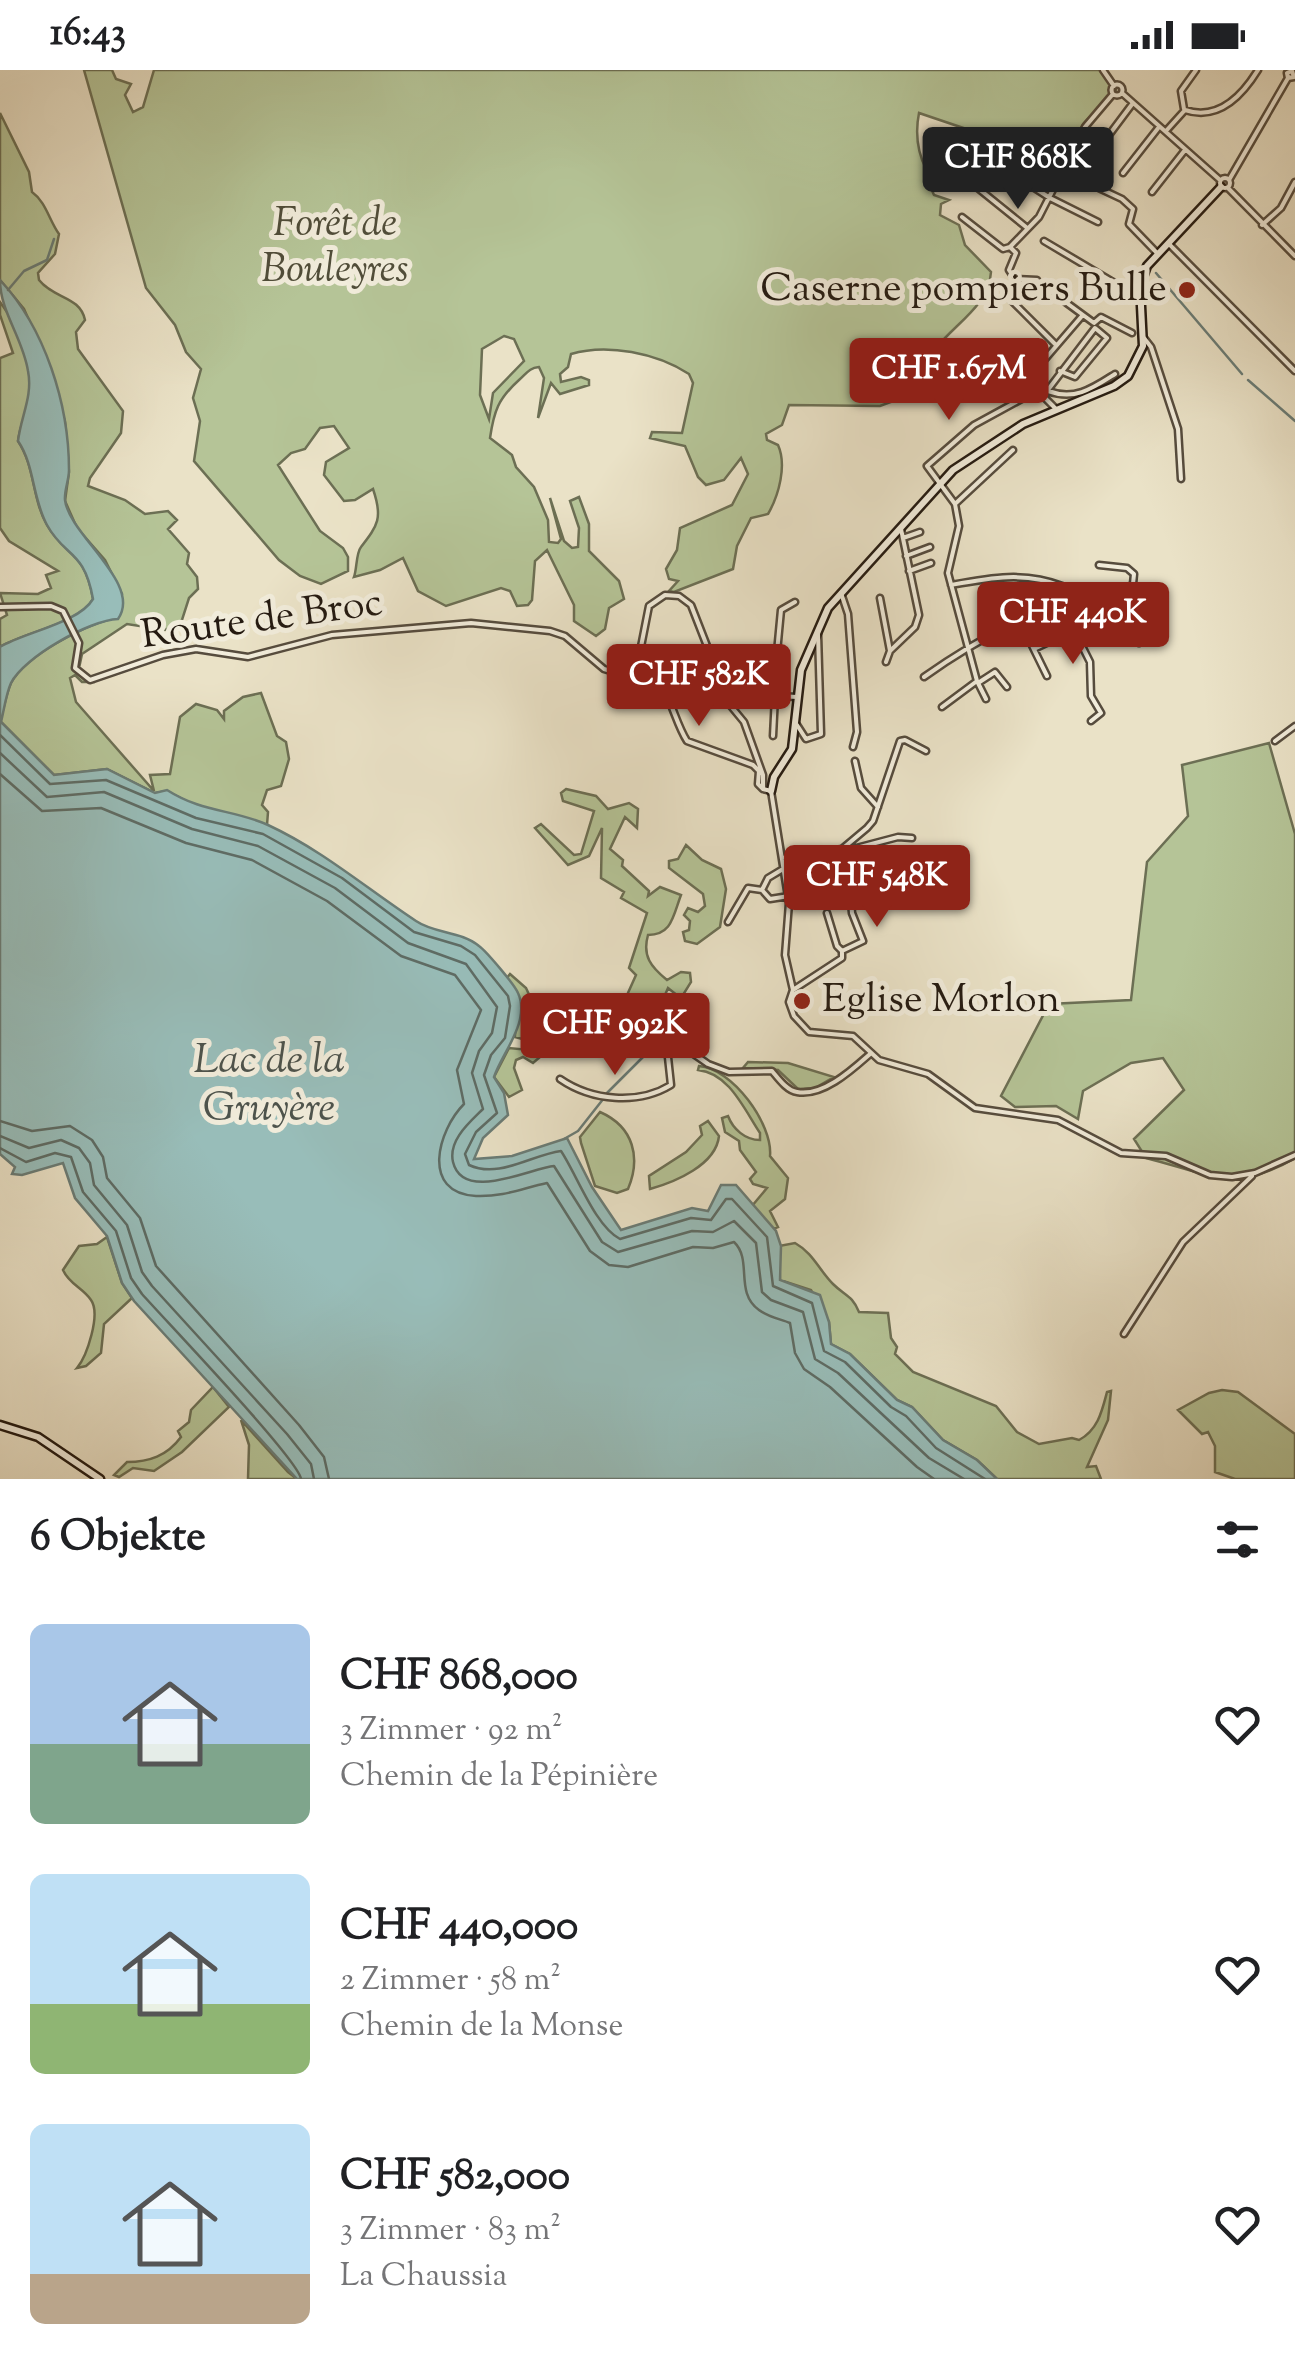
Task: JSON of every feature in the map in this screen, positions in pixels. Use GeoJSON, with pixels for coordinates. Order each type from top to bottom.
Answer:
{"type":"FeatureCollection","features":[{"type":"Feature","properties":{"kind":"street"},"geometry":{"type":"LineString","coordinates":[[962,216],[1003,249],[1010,247],[1039,217],[1086,127],[1114,94],[1114,86],[1103,70]]}},
{"type":"Feature","properties":{"kind":"street"},"geometry":{"type":"LineString","coordinates":[[1185,110],[1181,92],[1196,70]]}},
{"type":"Feature","properties":{"kind":"street"},"geometry":{"type":"LineString","coordinates":[[1185,110],[1207,112],[1232,102],[1258,70]]}},
{"type":"Feature","properties":{"kind":"street"},"geometry":{"type":"LineString","coordinates":[[767,790],[792,748],[801,670],[815,630],[841,593],[902,534],[940,484],[963,464],[997,439],[1121,382],[1139,360],[1144,338],[1140,298],[1144,272],[1157,253],[1228,180],[1290,74]]}},
{"type":"Feature","properties":{"kind":"street"},"geometry":{"type":"LineString","coordinates":[[1114,86],[1121,86],[1122,93],[1295,256]]}},
{"type":"Feature","properties":{"kind":"street"},"geometry":{"type":"LineString","coordinates":[[1114,94],[1122,93]]}},
{"type":"Feature","properties":{"kind":"street"},"geometry":{"type":"LineString","coordinates":[[1091,158],[1133,103]]}},
{"type":"Feature","properties":{"kind":"street"},"geometry":{"type":"LineString","coordinates":[[1165,132],[1185,110]]}},
{"type":"Feature","properties":{"kind":"street"},"geometry":{"type":"LineString","coordinates":[[1123,173],[1159,127]]}},
{"type":"Feature","properties":{"kind":"street"},"geometry":{"type":"LineString","coordinates":[[931,140],[984,155],[1050,198],[1098,222]]}},
{"type":"Feature","properties":{"kind":"street"},"geometry":{"type":"LineString","coordinates":[[1152,192],[1186,150]]}},
{"type":"Feature","properties":{"kind":"street"},"geometry":{"type":"LineString","coordinates":[[947,176],[974,185],[1026,227]]}},
{"type":"Feature","properties":{"kind":"street"},"geometry":{"type":"LineString","coordinates":[[1073,176],[1122,200],[1133,210],[1129,224],[1157,253]]}},
{"type":"Feature","properties":{"kind":"street"},"geometry":{"type":"LineString","coordinates":[[1262,225],[1281,208],[1295,182]]}},
{"type":"Feature","properties":{"kind":"street"},"geometry":{"type":"LineString","coordinates":[[1044,241],[1140,298]]}},
{"type":"Feature","properties":{"kind":"street"},"geometry":{"type":"LineString","coordinates":[[1168,242],[1294,366]]}},
{"type":"Feature","properties":{"kind":"street"},"geometry":{"type":"LineString","coordinates":[[1010,247],[1016,253],[1009,270],[1016,279],[1037,280]]}},
{"type":"Feature","properties":{"kind":"street"},"geometry":{"type":"LineString","coordinates":[[1049,290],[1094,323],[1100,317],[1132,333]]}},
{"type":"Feature","properties":{"kind":"street"},"geometry":{"type":"LineString","coordinates":[[1010,299],[1056,346]]}},
{"type":"Feature","properties":{"kind":"street"},"geometry":{"type":"LineString","coordinates":[[1082,316],[1027,380],[1046,393],[1073,395],[1115,374]]}},
{"type":"Feature","properties":{"kind":"street"},"geometry":{"type":"LineString","coordinates":[[1046,393],[1060,371],[1095,328],[1107,338],[1075,377],[1060,371]]}},
{"type":"Feature","properties":{"kind":"street"},"geometry":{"type":"LineString","coordinates":[[1144,338],[1151,348],[1178,429],[1181,480]]}},
{"type":"Feature","properties":{"kind":"street"},"geometry":{"type":"LineString","coordinates":[[986,698],[950,585],[949,561],[959,526],[955,504],[927,466],[942,450],[989,416],[1038,390]]}},
{"type":"Feature","properties":{"kind":"street"},"geometry":{"type":"LineString","coordinates":[[1046,393],[1056,409]]}},
{"type":"Feature","properties":{"kind":"street"},"geometry":{"type":"LineString","coordinates":[[955,504],[1013,450]]}},
{"type":"Feature","properties":{"kind":"street"},"geometry":{"type":"LineString","coordinates":[[902,534],[920,532]]}},
{"type":"Feature","properties":{"kind":"street"},"geometry":{"type":"LineString","coordinates":[[886,662],[890,650],[915,627],[918,615],[902,534]]}},
{"type":"Feature","properties":{"kind":"street"},"geometry":{"type":"LineString","coordinates":[[906,556],[930,546]]}},
{"type":"Feature","properties":{"kind":"street"},"geometry":{"type":"LineString","coordinates":[[909,571],[931,563]]}},
{"type":"Feature","properties":{"kind":"street"},"geometry":{"type":"LineString","coordinates":[[924,677],[968,646],[1078,593],[1122,590],[1132,584],[1134,574],[1128,568],[1100,566]]}},
{"type":"Feature","properties":{"kind":"street"},"geometry":{"type":"LineString","coordinates":[[950,585],[1009,574],[1062,586],[1062,601],[1090,662],[1089,686],[1101,713],[1091,721]]}},
{"type":"Feature","properties":{"kind":"street"},"geometry":{"type":"LineString","coordinates":[[841,593],[850,632],[857,732],[853,747]]}},
{"type":"Feature","properties":{"kind":"street"},"geometry":{"type":"LineString","coordinates":[[767,790],[758,784],[759,770],[753,764],[687,741],[666,695],[648,670],[637,667],[649,606],[664,595],[686,600],[730,705],[744,722],[763,774],[767,790],[782,858],[789,896],[786,963],[793,990],[789,1002],[794,1016],[809,1032],[853,1036],[889,1066],[928,1074],[975,1108],[1058,1120],[1129,1155],[1166,1156],[1219,1177],[1256,1172],[1295,1155]]}},
{"type":"Feature","properties":{"kind":"street"},"geometry":{"type":"LineString","coordinates":[[880,598],[890,650]]}},
{"type":"Feature","properties":{"kind":"street"},"geometry":{"type":"LineString","coordinates":[[773,736],[780,610],[795,602]]}},
{"type":"Feature","properties":{"kind":"street","name":"Route de Broc"},"geometry":{"type":"LineString","coordinates":[[0,607],[51,606],[66,614],[78,640],[74,666],[90,680],[196,649],[252,657],[332,635],[471,624],[550,630],[576,642],[613,673],[637,667]]}},
{"type":"Feature","properties":{"kind":"street"},"geometry":{"type":"LineString","coordinates":[[1020,621],[1048,676]]}},
{"type":"Feature","properties":{"kind":"street"},"geometry":{"type":"LineString","coordinates":[[1034,649],[1086,622],[1132,622],[1130,639],[1139,644]]}},
{"type":"Feature","properties":{"kind":"street"},"geometry":{"type":"LineString","coordinates":[[796,724],[806,740],[821,734],[820,641],[815,630]]}},
{"type":"Feature","properties":{"kind":"street"},"geometry":{"type":"LineString","coordinates":[[942,707],[996,672],[1007,687]]}},
{"type":"Feature","properties":{"kind":"street"},"geometry":{"type":"LineString","coordinates":[[775,696],[798,697]]}},
{"type":"Feature","properties":{"kind":"street"},"geometry":{"type":"LineString","coordinates":[[1275,742],[1295,726]]}},
{"type":"Feature","properties":{"kind":"street"},"geometry":{"type":"LineString","coordinates":[[844,850],[873,821],[900,741],[912,742],[926,751]]}},
{"type":"Feature","properties":{"kind":"street"},"geometry":{"type":"LineString","coordinates":[[855,761],[861,788],[878,807]]}},
{"type":"Feature","properties":{"kind":"street"},"geometry":{"type":"LineString","coordinates":[[782,858],[844,850],[898,837],[912,838]]}},
{"type":"Feature","properties":{"kind":"street"},"geometry":{"type":"LineString","coordinates":[[842,950],[863,940],[852,913],[844,850]]}},
{"type":"Feature","properties":{"kind":"street"},"geometry":{"type":"LineString","coordinates":[[813,851],[823,874],[820,887]]}},
{"type":"Feature","properties":{"kind":"street"},"geometry":{"type":"LineString","coordinates":[[762,890],[768,878],[783,869]]}},
{"type":"Feature","properties":{"kind":"street"},"geometry":{"type":"LineString","coordinates":[[728,922],[748,888],[762,890],[770,898],[789,896]]}},
{"type":"Feature","properties":{"kind":"street"},"geometry":{"type":"LineString","coordinates":[[827,913],[837,946],[842,950]]}},
{"type":"Feature","properties":{"kind":"street"},"geometry":{"type":"LineString","coordinates":[[793,990],[842,958],[842,950]]}},
{"type":"Feature","properties":{"kind":"street"},"geometry":{"type":"LineString","coordinates":[[560,1079],[575,1089],[599,1096],[642,1099],[671,1085],[667,1048],[678,1043],[708,1064],[729,1072],[772,1071],[792,1091],[800,1093],[832,1082],[870,1054]]}},
{"type":"Feature","properties":{"kind":"street"},"geometry":{"type":"LineString","coordinates":[[1124,1334],[1183,1242],[1256,1172]]}},
{"type":"Feature","properties":{"kind":"street"},"geometry":{"type":"LineString","coordinates":[[0,1425],[49,1443],[100,1479]]}},
{"type":"Feature","properties":{"kind":"green space","name":"Forêt de Bouleyres"},"geometry":{"type":"Polygon","coordinates":[[[84,70],[112,70],[116,79],[131,84],[125,95],[133,112],[143,107],[154,70],[1104,70],[1116,90],[1084,123],[1057,175],[987,136],[919,113],[919,151],[937,183],[931,188],[934,195],[949,200],[941,204],[940,215],[959,225],[965,245],[991,272],[989,284],[978,304],[891,402],[880,406],[789,405],[782,425],[766,434],[781,453],[782,471],[775,498],[768,514],[751,518],[737,546],[733,569],[669,591],[678,581],[669,579],[666,569],[677,550],[680,528],[732,505],[748,474],[741,458],[724,480],[706,485],[698,477],[685,446],[650,438],[652,432],[682,433],[693,383],[689,374],[662,360],[632,352],[585,351],[571,354],[568,367],[560,374],[561,382],[581,377],[589,380],[589,385],[560,394],[551,383],[538,418],[544,378],[539,367],[528,371],[506,393],[493,420],[490,438],[512,455],[516,467],[534,487],[548,520],[549,542],[558,543],[561,539],[550,498],[564,541],[572,548],[578,547],[579,528],[570,501],[579,497],[589,524],[589,551],[619,581],[624,599],[609,608],[605,629],[596,636],[574,621],[574,605],[547,550],[535,561],[532,600],[528,605],[517,606],[510,591],[501,588],[446,606],[418,591],[403,558],[354,577],[359,550],[377,521],[378,507],[373,489],[355,500],[344,501],[324,475],[326,462],[349,448],[334,426],[320,428],[305,449],[291,453],[278,465],[320,531],[343,548],[348,571],[321,584],[300,576],[279,560],[194,461],[200,421],[193,398],[201,369],[186,352],[175,325],[146,288],[84,70]],[[504,336],[482,349],[480,395],[489,419],[493,393],[524,361],[514,339],[504,336]]]}},
{"type":"Feature","properties":{"kind":"green space"},"geometry":{"type":"Polygon","coordinates":[[[0,113],[29,172],[32,192],[59,234],[55,254],[38,273],[39,280],[82,312],[85,320],[76,332],[78,349],[123,411],[121,433],[88,486],[125,500],[145,514],[168,511],[177,520],[168,529],[189,553],[187,564],[197,577],[198,589],[189,598],[182,620],[165,630],[127,624],[82,654],[78,673],[95,682],[82,682],[75,675],[70,678],[76,702],[154,791],[150,775],[170,774],[180,717],[196,704],[217,710],[224,719],[224,711],[243,697],[261,693],[277,736],[286,742],[289,759],[281,786],[267,790],[262,805],[268,812],[267,825],[200,808],[167,791],[155,793],[107,769],[54,775],[0,721],[9,687],[18,673],[56,644],[111,619],[122,594],[105,560],[77,528],[65,501],[69,472],[65,422],[49,366],[24,309],[0,280],[0,113]]]}},
{"type":"Feature","properties":{"kind":"green space"},"geometry":{"type":"Polygon","coordinates":[[[0,302],[18,333],[31,383],[18,441],[28,461],[42,515],[54,536],[80,562],[93,599],[76,615],[0,647],[0,619],[7,615],[0,593],[38,594],[51,588],[46,575],[58,571],[9,541],[0,528],[0,358],[13,353],[0,315],[0,302]]]}},
{"type":"Feature","properties":{"kind":"green space"},"geometry":{"type":"Polygon","coordinates":[[[1269,743],[1295,834],[1295,1158],[1255,1175],[1222,1178],[1146,1158],[1134,1139],[1184,1090],[1163,1058],[1131,1063],[1083,1091],[1078,1119],[1056,1106],[1015,1107],[1001,1096],[1049,1004],[1131,1000],[1147,862],[1188,816],[1182,765],[1269,743]]]}},
{"type":"Feature","properties":{"kind":"green space"},"geometry":{"type":"Polygon","coordinates":[[[566,789],[596,796],[608,809],[629,803],[638,809],[637,828],[625,817],[610,849],[649,891],[648,896],[660,887],[681,895],[667,928],[648,935],[646,942],[649,960],[667,980],[681,972],[690,973],[691,982],[683,995],[678,996],[668,988],[665,995],[680,1004],[683,1014],[671,1034],[658,1042],[651,1044],[641,1033],[633,1033],[626,1014],[619,1013],[636,975],[629,968],[647,913],[621,898],[624,892],[601,878],[602,828],[589,856],[568,865],[535,828],[541,824],[574,855],[581,854],[594,811],[563,801],[561,793],[566,789]]]}},
{"type":"Feature","properties":{"kind":"green space"},"geometry":{"type":"Polygon","coordinates":[[[686,845],[702,860],[721,869],[726,889],[720,927],[697,944],[685,941],[683,932],[689,930],[690,921],[684,915],[688,908],[698,912],[705,906],[703,894],[669,868],[669,861],[678,859],[686,845]]]}},
{"type":"Feature","properties":{"kind":"green space"},"geometry":{"type":"Polygon","coordinates":[[[510,974],[526,988],[543,1025],[537,1034],[540,1057],[533,1063],[523,1057],[516,1060],[514,1068],[522,1090],[509,1097],[494,1077],[509,1048],[529,1050],[532,1046],[530,1041],[515,1037],[519,1001],[506,979],[510,974]]]}},
{"type":"Feature","properties":{"kind":"green space"},"geometry":{"type":"Polygon","coordinates":[[[748,1062],[788,1063],[834,1077],[815,1088],[798,1089],[778,1070],[743,1068],[748,1062]]]}},
{"type":"Feature","properties":{"kind":"green space"},"geometry":{"type":"Polygon","coordinates":[[[699,1066],[724,1076],[758,1114],[770,1156],[788,1178],[785,1199],[770,1211],[778,1227],[773,1229],[752,1206],[767,1188],[753,1184],[750,1179],[756,1172],[740,1150],[739,1141],[725,1132],[722,1118],[728,1116],[736,1129],[749,1138],[760,1140],[760,1133],[727,1085],[698,1070],[699,1066]]]}},
{"type":"Feature","properties":{"kind":"green space"},"geometry":{"type":"Polygon","coordinates":[[[600,1112],[621,1126],[632,1144],[632,1177],[628,1189],[617,1193],[595,1186],[581,1143],[580,1137],[600,1112]]]}},
{"type":"Feature","properties":{"kind":"green space"},"geometry":{"type":"Polygon","coordinates":[[[708,1121],[719,1136],[710,1156],[682,1177],[650,1189],[649,1176],[686,1152],[702,1135],[700,1126],[708,1121]]]}},
{"type":"Feature","properties":{"kind":"green space"},"geometry":{"type":"Polygon","coordinates":[[[107,1237],[122,1283],[132,1298],[104,1324],[101,1353],[86,1366],[77,1368],[91,1335],[94,1306],[63,1270],[79,1246],[97,1244],[107,1237]]]}},
{"type":"Feature","properties":{"kind":"green space"},"geometry":{"type":"Polygon","coordinates":[[[795,1243],[859,1312],[888,1313],[891,1338],[897,1347],[895,1354],[913,1372],[996,1406],[1017,1432],[1039,1444],[1085,1436],[1095,1425],[1107,1392],[1111,1391],[1108,1420],[1087,1467],[1096,1466],[1101,1479],[997,1479],[977,1460],[943,1440],[912,1407],[897,1400],[850,1354],[831,1344],[829,1322],[811,1290],[780,1280],[779,1246],[795,1243]]]}},
{"type":"Feature","properties":{"kind":"green space"},"geometry":{"type":"Polygon","coordinates":[[[213,1387],[229,1407],[182,1452],[154,1471],[133,1468],[119,1477],[114,1475],[127,1462],[150,1459],[170,1449],[181,1437],[178,1431],[189,1422],[191,1410],[213,1387]]]}},
{"type":"Feature","properties":{"kind":"green space"},"geometry":{"type":"Polygon","coordinates":[[[1222,1390],[1238,1392],[1295,1434],[1295,1479],[1235,1479],[1215,1472],[1215,1446],[1208,1432],[1202,1434],[1178,1410],[1222,1390]]]}},
{"type":"Feature","properties":{"kind":"green space"},"geometry":{"type":"Polygon","coordinates":[[[241,1420],[297,1479],[248,1479],[249,1445],[241,1420]]]}},
{"type":"Feature","properties":{"kind":"water","name":"Lac de la Gruyère"},"geometry":{"type":"Polygon","coordinates":[[[0,280],[42,344],[59,394],[68,445],[65,500],[69,514],[113,575],[123,605],[118,619],[75,633],[29,662],[11,683],[1,722],[54,775],[107,769],[155,793],[167,790],[193,803],[268,825],[325,858],[416,921],[479,946],[516,989],[521,1015],[494,1077],[504,1093],[508,1115],[483,1138],[474,1159],[512,1156],[567,1138],[592,1187],[621,1230],[692,1208],[708,1211],[721,1185],[736,1185],[776,1231],[781,1246],[780,1280],[820,1295],[831,1344],[850,1354],[897,1400],[912,1407],[943,1440],[977,1460],[997,1479],[297,1479],[134,1301],[122,1283],[107,1236],[75,1198],[63,1163],[22,1175],[12,1174],[15,1167],[0,1154],[0,647],[76,615],[93,599],[85,571],[47,525],[18,441],[29,380],[0,280]]]}},
{"type":"Feature","properties":{"kind":"waterway"},"geometry":{"type":"LineString","coordinates":[[8,290],[24,271],[47,260],[54,239]]}},
{"type":"Feature","properties":{"kind":"waterway"},"geometry":{"type":"LineString","coordinates":[[1156,273],[1242,374]]}},
{"type":"Feature","properties":{"kind":"waterway"},"geometry":{"type":"LineString","coordinates":[[1248,380],[1295,421]]}},
{"type":"Feature","properties":{"kind":"waterway"},"geometry":{"type":"LineString","coordinates":[[642,1025],[651,1049]]}},
{"type":"Feature","properties":{"kind":"waterway"},"geometry":{"type":"LineString","coordinates":[[607,1093],[648,1052]]}},
{"type":"Feature","properties":{"kind":"waterway"},"geometry":{"type":"LineString","coordinates":[[564,1139],[578,1131],[604,1098]]}},
{"type":"Feature","properties":{"kind":"place","name":"Caserne pompiers Bulle"},"geometry":{"type":"Point","coordinates":[1187,290]}},
{"type":"Feature","properties":{"kind":"place","name":"Eglise Morlon"},"geometry":{"type":"Point","coordinates":[802,1001]}}]}
